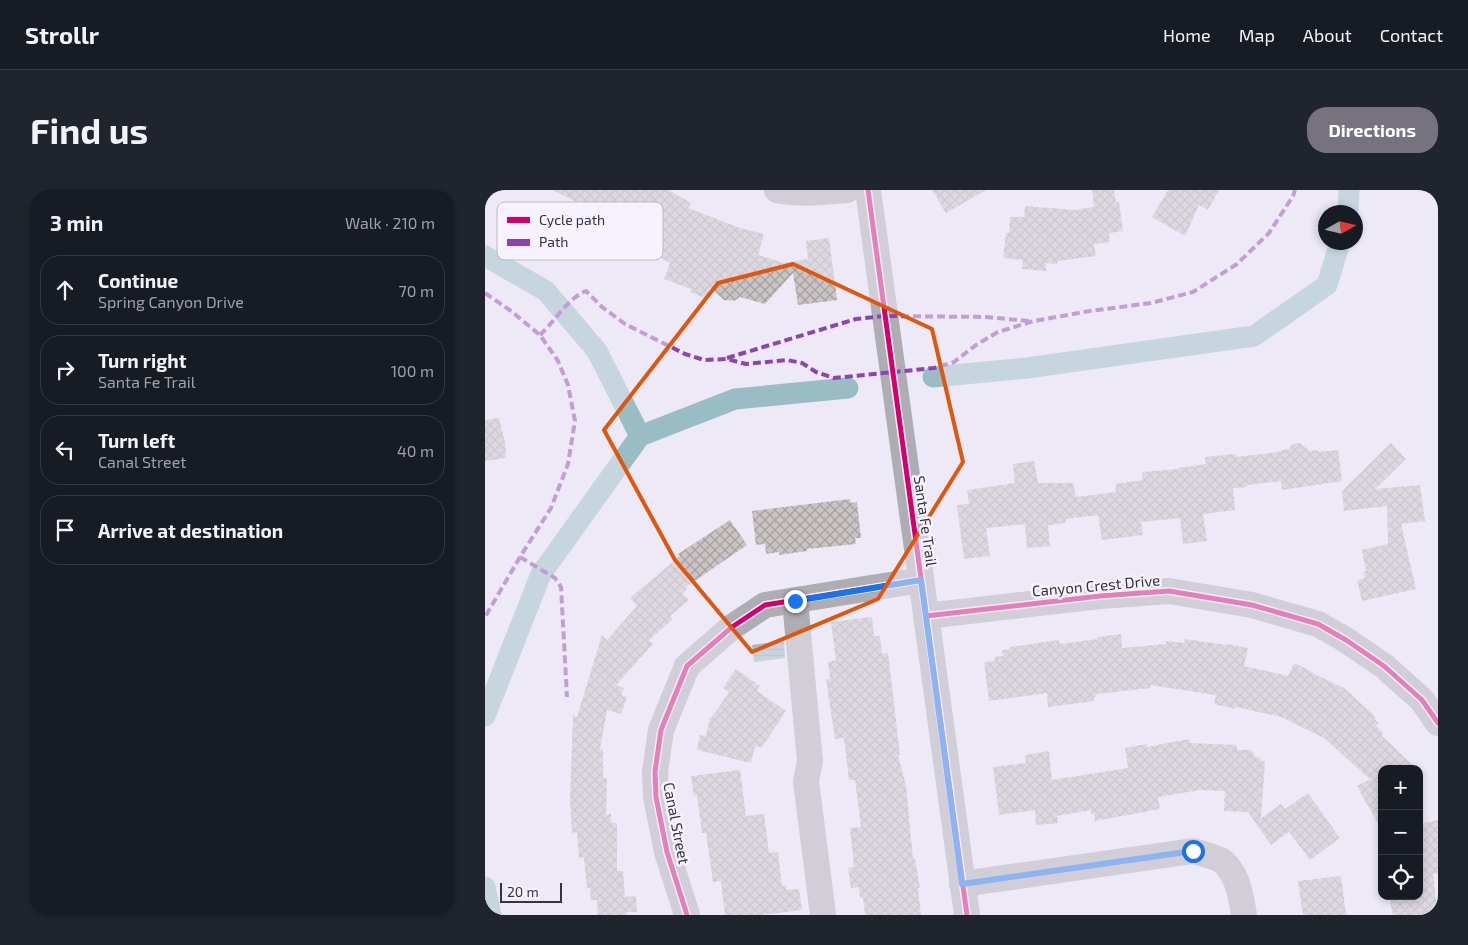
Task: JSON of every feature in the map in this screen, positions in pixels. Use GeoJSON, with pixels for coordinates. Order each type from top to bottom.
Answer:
{"type":"FeatureCollection","features":[{"type":"Feature","properties":{"kind":"street"},"geometry":{"type":"LineString","coordinates":[[777,190],[817,193],[847,190]]}},
{"type":"Feature","properties":{"kind":"street","name":"Santa Fe Trail"},"geometry":{"type":"LineString","coordinates":[[868,190],[967,915]]}},
{"type":"Feature","properties":{"kind":"street","name":"Canal Street"},"geometry":{"type":"LineString","coordinates":[[687,915],[667,852],[656,797],[655,772],[661,730],[687,666],[733,627],[765,606],[921,580]]}},
{"type":"Feature","properties":{"kind":"street","name":"Canyon Crest Drive"},"geometry":{"type":"LineString","coordinates":[[926,616],[1100,596],[1169,591],[1252,605],[1318,624],[1346,640],[1384,666],[1422,700],[1438,723]]}},
{"type":"Feature","properties":{"kind":"street"},"geometry":{"type":"LineString","coordinates":[[795,601],[810,761],[806,781],[823,915]]}},
{"type":"Feature","properties":{"kind":"street"},"geometry":{"type":"LineString","coordinates":[[962,884],[1193,851],[1222,860],[1235,878],[1244,915]]}},
{"type":"Feature","properties":{"kind":"highlighted area"},"geometry":{"type":"Polygon","coordinates":[[[793,264],[932,329],[963,462],[878,599],[752,652],[675,560],[604,430],[718,283],[793,264]]]}},
{"type":"Feature","properties":{"kind":"water"},"geometry":{"type":"Polygon","coordinates":[[[784,641],[785,658],[754,662],[752,645],[784,641]]]}},
{"type":"Feature","properties":{"kind":"building"},"geometry":{"type":"Polygon","coordinates":[[[553,190],[668,190],[691,203],[688,208],[740,228],[764,234],[758,255],[784,263],[808,259],[806,241],[829,238],[837,300],[798,305],[793,273],[765,304],[740,297],[734,301],[724,300],[710,287],[706,298],[690,292],[691,289],[664,279],[670,263],[663,259],[663,202],[576,202],[553,190]]]}},
{"type":"Feature","properties":{"kind":"building"},"geometry":{"type":"Polygon","coordinates":[[[932,190],[986,190],[946,213],[932,190]]]}},
{"type":"Feature","properties":{"kind":"building"},"geometry":{"type":"Polygon","coordinates":[[[1092,190],[1114,190],[1116,202],[1119,202],[1123,231],[1109,233],[1110,242],[1094,244],[1096,256],[1058,261],[1057,264],[1046,263],[1046,271],[1022,269],[1023,260],[1003,258],[1006,233],[1009,233],[1010,217],[1024,217],[1025,206],[1075,210],[1094,207],[1092,190]]]}},
{"type":"Feature","properties":{"kind":"building"},"geometry":{"type":"Polygon","coordinates":[[[1168,190],[1219,190],[1208,210],[1199,205],[1185,236],[1152,217],[1168,190]]]}},
{"type":"Feature","properties":{"kind":"building"},"geometry":{"type":"Polygon","coordinates":[[[499,418],[505,442],[506,458],[485,461],[485,420],[499,418]]]}},
{"type":"Feature","properties":{"kind":"building"},"geometry":{"type":"Polygon","coordinates":[[[1300,443],[1310,451],[1338,450],[1342,481],[1282,490],[1281,481],[1233,488],[1235,510],[1203,514],[1207,541],[1183,544],[1180,518],[1141,522],[1143,535],[1102,540],[1098,515],[1065,519],[1066,523],[1048,525],[1050,546],[1027,548],[1025,524],[986,528],[990,556],[964,559],[957,505],[969,504],[967,490],[1015,483],[1013,464],[1034,461],[1038,483],[1073,483],[1076,497],[1116,492],[1115,484],[1143,480],[1142,472],[1206,464],[1205,457],[1235,454],[1236,457],[1278,452],[1289,449],[1292,444],[1300,443]]]}},
{"type":"Feature","properties":{"kind":"building"},"geometry":{"type":"Polygon","coordinates":[[[1391,443],[1406,459],[1375,489],[1420,485],[1425,521],[1401,524],[1416,589],[1362,601],[1357,580],[1365,578],[1363,572],[1366,571],[1362,550],[1388,544],[1387,506],[1344,511],[1342,491],[1391,443]]]}},
{"type":"Feature","properties":{"kind":"building"},"geometry":{"type":"Polygon","coordinates":[[[850,499],[851,503],[857,502],[861,538],[855,538],[856,544],[807,549],[807,551],[779,555],[779,552],[766,554],[765,544],[756,545],[752,511],[850,499]]]}},
{"type":"Feature","properties":{"kind":"building"},"geometry":{"type":"Polygon","coordinates":[[[730,520],[747,545],[686,587],[687,589],[682,593],[689,600],[670,616],[673,619],[649,640],[653,644],[616,685],[624,688],[621,695],[627,697],[621,714],[607,710],[600,749],[603,749],[603,778],[607,779],[606,815],[611,814],[611,823],[617,823],[617,871],[623,871],[625,897],[636,896],[637,912],[626,912],[626,915],[598,915],[597,900],[591,900],[590,888],[587,888],[584,857],[579,858],[577,832],[572,833],[570,799],[573,715],[577,717],[602,635],[607,640],[637,606],[630,598],[680,556],[678,554],[730,520]]]}},
{"type":"Feature","properties":{"kind":"building"},"geometry":{"type":"Polygon","coordinates":[[[872,617],[874,636],[880,636],[882,654],[888,653],[900,755],[898,755],[906,786],[913,859],[915,859],[920,888],[918,888],[921,915],[865,915],[863,897],[860,898],[859,887],[851,888],[848,868],[854,867],[850,828],[861,827],[855,780],[849,780],[844,738],[835,739],[826,679],[830,679],[828,662],[836,660],[831,622],[872,617]]]}},
{"type":"Feature","properties":{"kind":"building"},"geometry":{"type":"Polygon","coordinates":[[[1121,634],[1122,648],[1166,644],[1166,641],[1184,643],[1185,639],[1248,648],[1244,666],[1288,676],[1294,663],[1344,688],[1376,717],[1374,719],[1379,723],[1376,726],[1383,733],[1381,735],[1413,765],[1378,765],[1378,824],[1357,786],[1370,779],[1324,738],[1281,717],[1214,704],[1216,695],[1150,685],[1151,688],[1096,694],[1094,701],[1048,707],[1047,693],[989,701],[984,662],[995,661],[994,657],[1003,656],[1002,650],[1010,649],[1010,647],[1059,640],[1060,644],[1098,639],[1097,637],[1121,634]]]}},
{"type":"Feature","properties":{"kind":"building"},"geometry":{"type":"Polygon","coordinates":[[[736,669],[760,686],[757,691],[786,711],[762,747],[755,746],[751,763],[697,750],[700,735],[706,736],[710,717],[712,717],[729,692],[723,688],[736,669]]]}},
{"type":"Feature","properties":{"kind":"building"},"geometry":{"type":"Polygon","coordinates":[[[1189,739],[1190,743],[1237,745],[1237,750],[1251,750],[1256,758],[1260,757],[1261,761],[1265,761],[1261,818],[1281,804],[1285,809],[1308,793],[1340,838],[1310,860],[1289,832],[1271,845],[1248,812],[1224,811],[1225,791],[1201,790],[1158,797],[1160,809],[1095,821],[1094,813],[1091,814],[1091,810],[1057,816],[1058,823],[1036,825],[1035,810],[999,815],[993,767],[1026,763],[1025,755],[1049,751],[1052,780],[1128,768],[1125,748],[1146,744],[1147,747],[1189,739]]]}},
{"type":"Feature","properties":{"kind":"building"},"geometry":{"type":"Polygon","coordinates":[[[740,770],[746,816],[764,814],[769,853],[778,852],[782,886],[786,885],[786,890],[799,889],[802,910],[762,915],[725,915],[721,881],[713,882],[706,833],[702,833],[697,795],[694,796],[691,776],[740,770]]]}},
{"type":"Feature","properties":{"kind":"building"},"geometry":{"type":"Polygon","coordinates":[[[1438,820],[1438,873],[1433,874],[1438,915],[1393,915],[1390,900],[1423,900],[1423,823],[1438,820]]]}},
{"type":"Feature","properties":{"kind":"building"},"geometry":{"type":"Polygon","coordinates":[[[1341,876],[1346,915],[1303,915],[1298,881],[1341,876]]]}},
{"type":"Feature","properties":{"kind":"waterway"},"geometry":{"type":"LineString","coordinates":[[1348,205],[1349,190]]}},
{"type":"Feature","properties":{"kind":"waterway"},"geometry":{"type":"LineString","coordinates":[[933,377],[1027,368],[1254,336],[1327,285],[1338,250]]}},
{"type":"Feature","properties":{"kind":"waterway"},"geometry":{"type":"LineString","coordinates":[[485,256],[546,291],[597,351],[640,436]]}},
{"type":"Feature","properties":{"kind":"waterway"},"geometry":{"type":"LineString","coordinates":[[485,716],[541,574],[640,436],[735,399],[848,388]]}},
{"type":"Feature","properties":{"kind":"waterway"},"geometry":{"type":"LineString","coordinates":[[485,887],[491,915]]}},
{"type":"Feature","properties":{"kind":"marked path"},"geometry":{"type":"LineString","coordinates":[[540,335],[567,304],[586,291],[602,307],[625,324],[685,354],[704,360],[727,359],[746,364],[787,360],[802,363],[816,372],[834,378],[934,368],[954,362],[976,345],[998,332],[1034,321],[1151,303],[1193,292],[1237,264],[1269,233],[1295,190]]}},
{"type":"Feature","properties":{"kind":"marked path"},"geometry":{"type":"LineString","coordinates":[[485,293],[540,335],[558,361],[568,385],[575,421],[568,464],[551,508],[485,617]]}},
{"type":"Feature","properties":{"kind":"marked path"},"geometry":{"type":"LineString","coordinates":[[727,358],[856,319],[885,316],[986,317],[1029,321]]}},
{"type":"Feature","properties":{"kind":"marked path"},"geometry":{"type":"LineString","coordinates":[[520,557],[555,578],[561,587],[567,697]]}},
{"type":"Feature","properties":{"kind":"cycle path"},"geometry":{"type":"LineString","coordinates":[[868,190],[967,915]]}},
{"type":"Feature","properties":{"kind":"cycle path"},"geometry":{"type":"LineString","coordinates":[[687,915],[667,852],[656,797],[655,772],[661,730],[687,666],[732,627],[765,605],[921,580]]}},
{"type":"Feature","properties":{"kind":"cycle path"},"geometry":{"type":"LineString","coordinates":[[926,616],[1100,596],[1169,591],[1252,605],[1318,624],[1346,640],[1384,666],[1422,700],[1438,723]]}},
{"type":"Feature","properties":{"kind":"route"},"geometry":{"type":"LineString","coordinates":[[795,601],[921,580],[962,884],[1193,851]]}}]}
